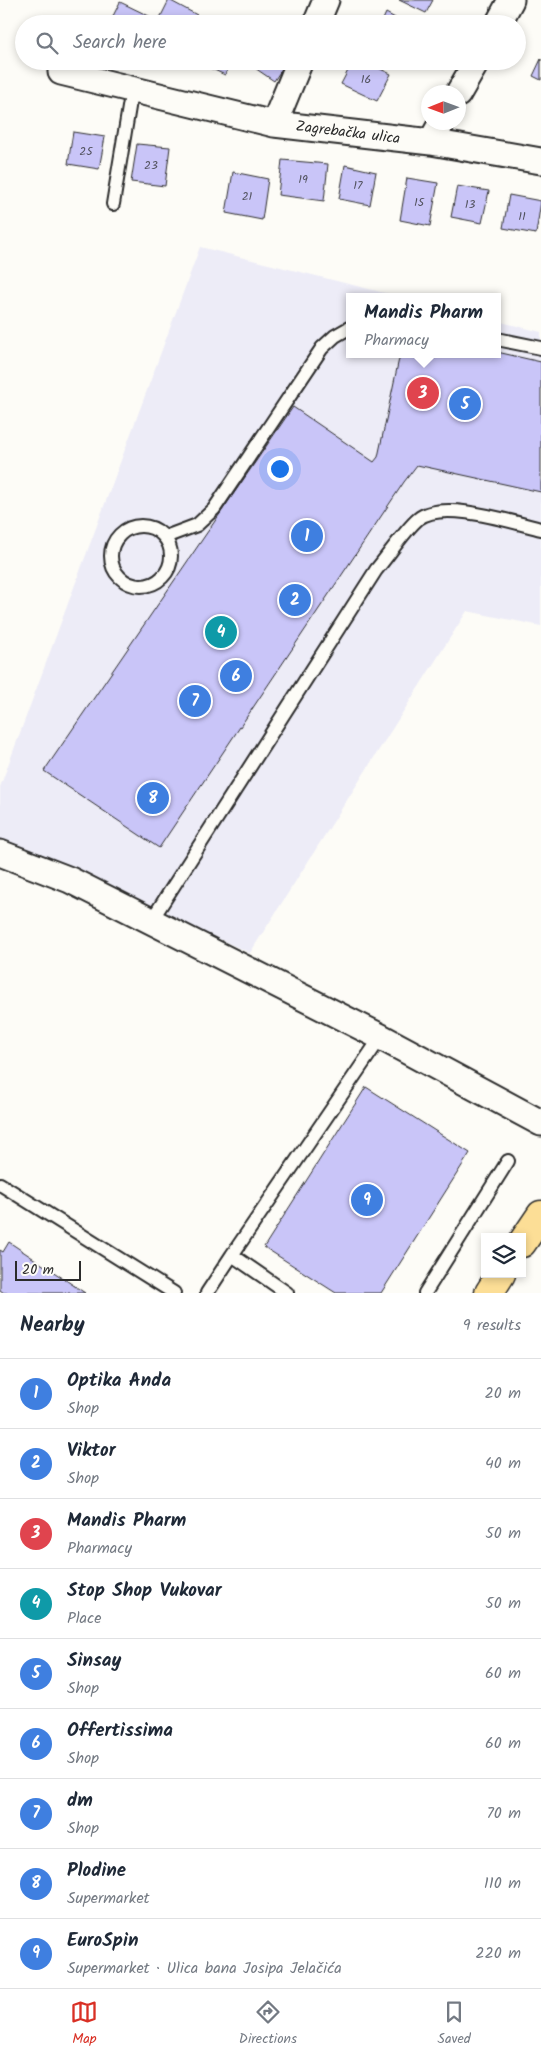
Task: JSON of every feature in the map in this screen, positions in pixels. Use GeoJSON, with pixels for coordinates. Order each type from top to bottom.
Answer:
{"type":"FeatureCollection","features":[{"type":"Feature","properties":{"kind":"main road"},"geometry":{"type":"LineString","coordinates":[[526,1237],[541,1215]]}},
{"type":"Feature","properties":{"kind":"main road"},"geometry":{"type":"LineString","coordinates":[[489,1293],[498,1278]]}},
{"type":"Feature","properties":{"kind":"street"},"geometry":{"type":"LineString","coordinates":[[320,15],[326,0]]}},
{"type":"Feature","properties":{"kind":"street"},"geometry":{"type":"LineString","coordinates":[[503,15],[511,0]]}},
{"type":"Feature","properties":{"kind":"street","name":"Zagrebačka ulica"},"geometry":{"type":"LineString","coordinates":[[274,124],[296,70]]}},
{"type":"Feature","properties":{"kind":"street"},"geometry":{"type":"LineString","coordinates":[[463,85],[472,70]]}},
{"type":"Feature","properties":{"kind":"street","name":"Zagrebačka ulica"},"geometry":{"type":"LineString","coordinates":[[61,72],[274,124],[437,132],[541,161]]}},
{"type":"Feature","properties":{"kind":"street"},"geometry":{"type":"LineString","coordinates":[[0,853],[70,880],[381,1036],[541,1123]]}},
{"type":"Feature","properties":{"kind":"lane"},"geometry":{"type":"LineString","coordinates":[[113,204],[132,89]]}},
{"type":"Feature","properties":{"kind":"lane"},"geometry":{"type":"LineString","coordinates":[[164,537],[197,525],[214,509],[322,348],[335,336],[346,330]]}},
{"type":"Feature","properties":{"kind":"lane"},"geometry":{"type":"LineString","coordinates":[[501,340],[541,348]]}},
{"type":"Feature","properties":{"kind":"lane"},"geometry":{"type":"LineString","coordinates":[[151,921],[376,570],[418,519],[433,511],[450,510],[541,529]]}},
{"type":"Feature","properties":{"kind":"lane"},"geometry":{"type":"LineString","coordinates":[[143,526],[157,530],[164,537],[170,546],[172,555],[170,566],[166,575],[154,584],[139,587],[129,584],[114,571],[111,562],[111,552],[114,542],[128,528],[143,526]]}},
{"type":"Feature","properties":{"kind":"lane"},"geometry":{"type":"LineString","coordinates":[[207,1293],[381,1036]]}},
{"type":"Feature","properties":{"kind":"lane"},"geometry":{"type":"LineString","coordinates":[[425,1293],[508,1161]]}},
{"type":"Feature","properties":{"kind":"lane"},"geometry":{"type":"LineString","coordinates":[[0,1184],[174,1293]]}},
{"type":"Feature","properties":{"kind":"lane"},"geometry":{"type":"LineString","coordinates":[[232,1256],[287,1293]]}},
{"type":"Feature","properties":{"kind":"shaded area"},"geometry":{"type":"Polygon","coordinates":[[[200,247],[385,293],[346,293],[346,358],[501,358],[501,322],[541,332],[541,626],[467,611],[250,953],[0,839],[0,787],[200,247]]]}},
{"type":"Feature","properties":{"kind":"building"},"geometry":{"type":"Polygon","coordinates":[[[169,0],[197,15],[162,15],[169,0]]]}},
{"type":"Feature","properties":{"kind":"building"},"geometry":{"type":"Polygon","coordinates":[[[399,0],[433,0],[426,13],[399,0]]]}},
{"type":"Feature","properties":{"kind":"building"},"geometry":{"type":"Polygon","coordinates":[[[120,2],[147,15],[114,15],[120,2]]]}},
{"type":"Feature","properties":{"kind":"building"},"geometry":{"type":"Polygon","coordinates":[[[541,59],[541,80],[533,76],[541,59]]]}},
{"type":"Feature","properties":{"kind":"building"},"geometry":{"type":"Polygon","coordinates":[[[214,70],[228,70],[225,75],[214,70]]]}},
{"type":"Feature","properties":{"kind":"building"},"geometry":{"type":"Polygon","coordinates":[[[258,70],[281,70],[274,81],[258,70]]]}},
{"type":"Feature","properties":{"kind":"building"},"geometry":{"type":"Polygon","coordinates":[[[348,70],[382,70],[391,74],[377,101],[341,84],[348,70]]]}},
{"type":"Feature","properties":{"kind":"building"},"geometry":{"type":"Polygon","coordinates":[[[73,132],[105,137],[99,169],[68,164],[73,132]]]}},
{"type":"Feature","properties":{"kind":"building"},"geometry":{"type":"Polygon","coordinates":[[[137,144],[170,147],[165,186],[131,182],[137,144]]]}},
{"type":"Feature","properties":{"kind":"building"},"geometry":{"type":"Polygon","coordinates":[[[282,160],[328,164],[324,201],[278,195],[282,160]]]}},
{"type":"Feature","properties":{"kind":"building"},"geometry":{"type":"Polygon","coordinates":[[[345,165],[376,172],[370,205],[339,199],[345,165]]]}},
{"type":"Feature","properties":{"kind":"building"},"geometry":{"type":"Polygon","coordinates":[[[233,172],[268,179],[262,220],[226,213],[233,172]]]}},
{"type":"Feature","properties":{"kind":"building"},"geometry":{"type":"Polygon","coordinates":[[[407,178],[438,183],[430,226],[400,220],[407,178]]]}},
{"type":"Feature","properties":{"kind":"building"},"geometry":{"type":"Polygon","coordinates":[[[457,186],[489,191],[482,223],[451,217],[457,186]]]}},
{"type":"Feature","properties":{"kind":"building"},"geometry":{"type":"Polygon","coordinates":[[[509,195],[541,201],[536,234],[503,228],[509,195]]]}},
{"type":"Feature","properties":{"kind":"building"},"geometry":{"type":"Polygon","coordinates":[[[501,353],[541,362],[541,492],[417,465],[159,848],[44,771],[293,407],[374,462],[378,457],[399,358],[501,358],[501,353]]]}},
{"type":"Feature","properties":{"kind":"building"},"geometry":{"type":"Polygon","coordinates":[[[366,1087],[470,1153],[381,1293],[336,1293],[264,1247],[366,1087]]]}},
{"type":"Feature","properties":{"kind":"building"},"geometry":{"type":"Polygon","coordinates":[[[9,1242],[85,1293],[4,1293],[0,1290],[0,1250],[3,1252],[9,1242]]]}},
{"type":"Feature","properties":{"kind":"place","name":"Mandis Pharm"},"geometry":{"type":"Point","coordinates":[423,393]}},
{"type":"Feature","properties":{"kind":"place","name":"Sinsay"},"geometry":{"type":"Point","coordinates":[465,404]}},
{"type":"Feature","properties":{"kind":"place","name":"Optika Anda"},"geometry":{"type":"Point","coordinates":[307,536]}},
{"type":"Feature","properties":{"kind":"place","name":"Viktor"},"geometry":{"type":"Point","coordinates":[295,600]}},
{"type":"Feature","properties":{"kind":"place","name":"Stop Shop Vukovar"},"geometry":{"type":"Point","coordinates":[221,632]}},
{"type":"Feature","properties":{"kind":"place","name":"Offertissima"},"geometry":{"type":"Point","coordinates":[236,676]}},
{"type":"Feature","properties":{"kind":"place","name":"dm"},"geometry":{"type":"Point","coordinates":[195,701]}},
{"type":"Feature","properties":{"kind":"place","name":"Plodine"},"geometry":{"type":"Point","coordinates":[153,798]}},
{"type":"Feature","properties":{"kind":"place","name":"EuroSpin"},"geometry":{"type":"Point","coordinates":[367,1200]}}]}
